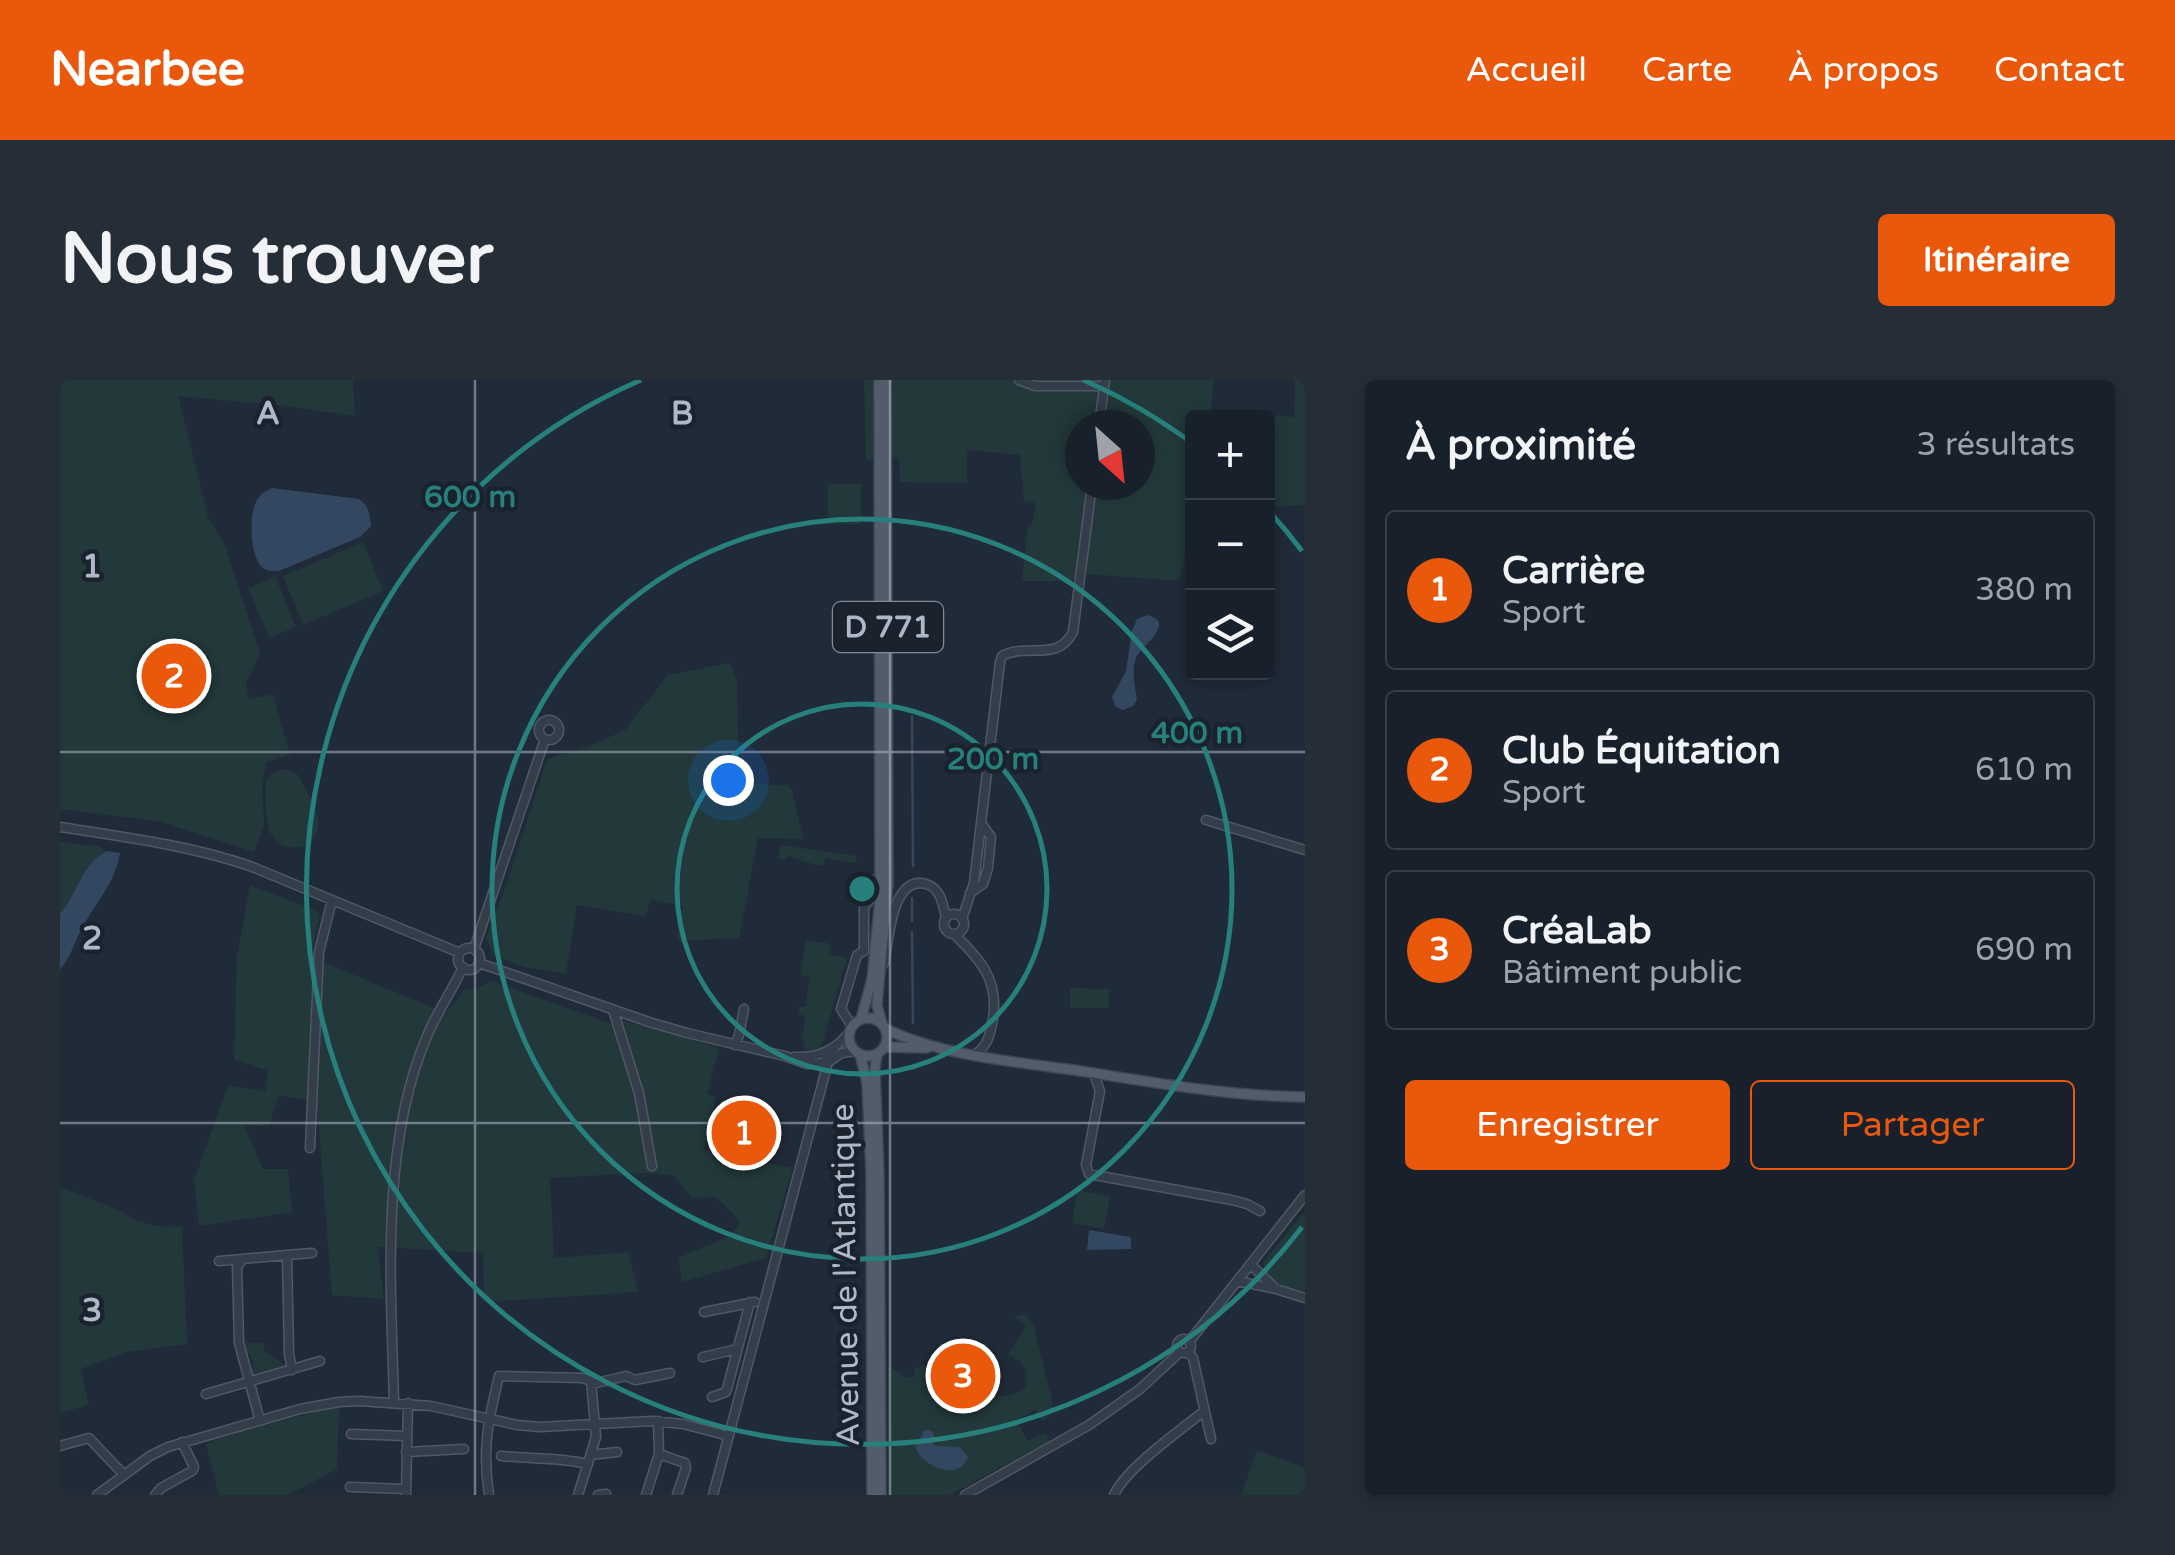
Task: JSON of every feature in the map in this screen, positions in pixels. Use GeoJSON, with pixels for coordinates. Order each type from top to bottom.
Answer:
{"type":"FeatureCollection","features":[{"type":"Feature","properties":{"kind":"main road"},"geometry":{"type":"LineString","coordinates":[[883,380],[876,957],[867,1003],[850,1043],[866,1056],[881,1050],[943,1049],[1243,1095],[1305,1097]]}},
{"type":"Feature","properties":{"kind":"main road","name":"D 771"},"geometry":{"type":"LineString","coordinates":[[880,982],[888,884],[883,380]]}},
{"type":"Feature","properties":{"kind":"main road"},"geometry":{"type":"LineString","coordinates":[[880,982],[877,1005],[887,1040],[881,1050]]}},
{"type":"Feature","properties":{"kind":"main road"},"geometry":{"type":"LineString","coordinates":[[854,1026],[872,1018],[943,1049]]}},
{"type":"Feature","properties":{"kind":"main road","name":"Avenue de l'Atlantique"},"geometry":{"type":"LineString","coordinates":[[881,1050],[874,1069],[880,1189],[881,1495]]}},
{"type":"Feature","properties":{"kind":"main road","name":"Avenue de l'Atlantique"},"geometry":{"type":"LineString","coordinates":[[858,1053],[867,1083],[870,1172],[869,1495]]}},
{"type":"Feature","properties":{"kind":"street"},"geometry":{"type":"LineString","coordinates":[[1019,380],[1035,386],[1104,383],[1101,410]]}},
{"type":"Feature","properties":{"kind":"street"},"geometry":{"type":"LineString","coordinates":[[954,934],[961,930],[974,876],[1000,662],[1002,656],[1013,651],[1055,650],[1073,632],[1090,500]]}},
{"type":"Feature","properties":{"kind":"street"},"geometry":{"type":"LineString","coordinates":[[474,949],[545,739]]}},
{"type":"Feature","properties":{"kind":"street"},"geometry":{"type":"LineString","coordinates":[[1206,820],[1305,850]]}},
{"type":"Feature","properties":{"kind":"street"},"geometry":{"type":"LineString","coordinates":[[970,893],[982,884],[988,868],[991,837],[981,822]]}},
{"type":"Feature","properties":{"kind":"street"},"geometry":{"type":"LineString","coordinates":[[60,827],[220,856],[460,953]]}},
{"type":"Feature","properties":{"kind":"street"},"geometry":{"type":"LineString","coordinates":[[864,950],[864,907],[874,894],[880,849]]}},
{"type":"Feature","properties":{"kind":"street"},"geometry":{"type":"LineString","coordinates":[[974,876],[944,927],[984,968],[995,994],[988,1043],[976,1054]]}},
{"type":"Feature","properties":{"kind":"street"},"geometry":{"type":"LineString","coordinates":[[880,982],[894,909],[904,890],[920,884],[933,888],[949,916]]}},
{"type":"Feature","properties":{"kind":"street"},"geometry":{"type":"LineString","coordinates":[[310,1148],[319,952],[332,900]]}},
{"type":"Feature","properties":{"kind":"street"},"geometry":{"type":"LineString","coordinates":[[949,916],[962,919]]}},
{"type":"Feature","properties":{"kind":"street"},"geometry":{"type":"LineString","coordinates":[[474,949],[480,956],[479,963],[472,969],[463,968],[460,953],[474,949]]}},
{"type":"Feature","properties":{"kind":"street"},"geometry":{"type":"LineString","coordinates":[[864,950],[876,957]]}},
{"type":"Feature","properties":{"kind":"street"},"geometry":{"type":"LineString","coordinates":[[713,1495],[826,1060],[854,1026],[842,1010],[857,955],[864,950]]}},
{"type":"Feature","properties":{"kind":"street"},"geometry":{"type":"LineString","coordinates":[[479,963],[687,1033],[807,1064],[827,1063],[842,1052],[858,1053]]}},
{"type":"Feature","properties":{"kind":"street"},"geometry":{"type":"LineString","coordinates":[[394,1403],[390,1246],[395,1166],[412,1081],[427,1036],[463,968]]}},
{"type":"Feature","properties":{"kind":"street"},"geometry":{"type":"LineString","coordinates":[[735,1044],[744,1009]]}},
{"type":"Feature","properties":{"kind":"street"},"geometry":{"type":"LineString","coordinates":[[613,1010],[639,1093],[652,1166]]}},
{"type":"Feature","properties":{"kind":"street"},"geometry":{"type":"LineString","coordinates":[[742,1022],[754,1023]]}},
{"type":"Feature","properties":{"kind":"street"},"geometry":{"type":"LineString","coordinates":[[784,1056],[812,1057],[835,1047]]}},
{"type":"Feature","properties":{"kind":"street"},"geometry":{"type":"LineString","coordinates":[[1094,1074],[1100,1091]]}},
{"type":"Feature","properties":{"kind":"street"},"geometry":{"type":"LineString","coordinates":[[1112,1076],[1100,1091],[1086,1165],[1089,1174],[1248,1204],[1260,1210]]}},
{"type":"Feature","properties":{"kind":"street"},"geometry":{"type":"LineString","coordinates":[[965,1495],[1089,1426],[1186,1349],[1305,1196]]}},
{"type":"Feature","properties":{"kind":"street"},"geometry":{"type":"LineString","coordinates":[[219,1261],[312,1253]]}},
{"type":"Feature","properties":{"kind":"street"},"geometry":{"type":"LineString","coordinates":[[287,1255],[292,1370]]}},
{"type":"Feature","properties":{"kind":"street"},"geometry":{"type":"LineString","coordinates":[[242,1259],[237,1267],[239,1342],[260,1421]]}},
{"type":"Feature","properties":{"kind":"street"},"geometry":{"type":"LineString","coordinates":[[1250,1264],[1276,1289]]}},
{"type":"Feature","properties":{"kind":"street"},"geometry":{"type":"LineString","coordinates":[[1237,1281],[1305,1298]]}},
{"type":"Feature","properties":{"kind":"street"},"geometry":{"type":"LineString","coordinates":[[712,1397],[727,1390],[750,1302]]}},
{"type":"Feature","properties":{"kind":"street"},"geometry":{"type":"LineString","coordinates":[[704,1312],[764,1302]]}},
{"type":"Feature","properties":{"kind":"street"},"geometry":{"type":"LineString","coordinates":[[703,1357],[737,1349]]}},
{"type":"Feature","properties":{"kind":"street"},"geometry":{"type":"LineString","coordinates":[[1186,1349],[1193,1358],[1211,1439]]}},
{"type":"Feature","properties":{"kind":"street"},"geometry":{"type":"LineString","coordinates":[[206,1394],[320,1361]]}},
{"type":"Feature","properties":{"kind":"street"},"geometry":{"type":"LineString","coordinates":[[592,1384],[626,1376],[635,1380],[670,1373]]}},
{"type":"Feature","properties":{"kind":"street"},"geometry":{"type":"LineString","coordinates":[[489,1495],[485,1440],[499,1376],[591,1381],[596,1437],[578,1495]]}},
{"type":"Feature","properties":{"kind":"street"},"geometry":{"type":"LineString","coordinates":[[727,1390],[740,1394]]}},
{"type":"Feature","properties":{"kind":"street"},"geometry":{"type":"LineString","coordinates":[[98,1495],[158,1451],[292,1411],[339,1402],[408,1403],[540,1427],[658,1421],[728,1436]]}},
{"type":"Feature","properties":{"kind":"street"},"geometry":{"type":"LineString","coordinates":[[350,1488],[405,1492],[408,1403]]}},
{"type":"Feature","properties":{"kind":"street"},"geometry":{"type":"LineString","coordinates":[[1114,1495],[1132,1471],[1204,1411]]}},
{"type":"Feature","properties":{"kind":"street"},"geometry":{"type":"LineString","coordinates":[[646,1495],[659,1454],[658,1421]]}},
{"type":"Feature","properties":{"kind":"street"},"geometry":{"type":"LineString","coordinates":[[351,1434],[406,1436]]}},
{"type":"Feature","properties":{"kind":"street"},"geometry":{"type":"LineString","coordinates":[[60,1446],[89,1438],[124,1475]]}},
{"type":"Feature","properties":{"kind":"street"},"geometry":{"type":"LineString","coordinates":[[155,1495],[160,1488],[192,1471],[194,1467],[182,1442]]}},
{"type":"Feature","properties":{"kind":"street"},"geometry":{"type":"LineString","coordinates":[[406,1452],[464,1448]]}},
{"type":"Feature","properties":{"kind":"street"},"geometry":{"type":"LineString","coordinates":[[501,1456],[589,1460],[617,1452]]}},
{"type":"Feature","properties":{"kind":"street"},"geometry":{"type":"LineString","coordinates":[[659,1454],[685,1463],[677,1495]]}},
{"type":"Feature","properties":{"kind":"green space"},"geometry":{"type":"Polygon","coordinates":[[[60,380],[353,380],[355,416],[178,396],[208,517],[225,545],[260,653],[246,684],[249,699],[273,694],[290,755],[265,762],[264,825],[254,852],[158,821],[60,809],[60,380]]]}},
{"type":"Feature","properties":{"kind":"green space"},"geometry":{"type":"Polygon","coordinates":[[[864,380],[1214,380],[1211,410],[1185,410],[1185,554],[1179,581],[1087,574],[1069,581],[1022,581],[1028,525],[1032,525],[1036,503],[1024,501],[1020,455],[967,450],[967,483],[900,482],[899,457],[866,461],[864,380]]]}},
{"type":"Feature","properties":{"kind":"green space"},"geometry":{"type":"Polygon","coordinates":[[[1295,380],[1305,380],[1305,505],[1275,507],[1275,416],[1294,417],[1295,380]]]}},
{"type":"Feature","properties":{"kind":"green space"},"geometry":{"type":"Polygon","coordinates":[[[828,484],[861,484],[861,524],[828,524],[828,484]]]}},
{"type":"Feature","properties":{"kind":"green space"},"geometry":{"type":"Polygon","coordinates":[[[363,542],[383,591],[303,625],[283,576],[363,542]]]}},
{"type":"Feature","properties":{"kind":"green space"},"geometry":{"type":"Polygon","coordinates":[[[275,576],[296,627],[269,638],[248,588],[275,576]]]}},
{"type":"Feature","properties":{"kind":"green space"},"geometry":{"type":"Polygon","coordinates":[[[730,663],[737,681],[739,784],[788,785],[803,839],[758,838],[739,938],[677,941],[683,906],[650,900],[646,916],[577,905],[566,974],[524,967],[493,955],[486,938],[547,759],[625,730],[668,675],[730,663]]]}},
{"type":"Feature","properties":{"kind":"green space"},"geometry":{"type":"Polygon","coordinates":[[[284,769],[300,778],[317,818],[317,832],[301,847],[278,842],[268,824],[266,780],[284,769]]]}},
{"type":"Feature","properties":{"kind":"green space"},"geometry":{"type":"Polygon","coordinates":[[[60,842],[98,846],[107,851],[85,871],[60,914],[60,842]]]}},
{"type":"Feature","properties":{"kind":"green space"},"geometry":{"type":"Polygon","coordinates":[[[780,845],[857,856],[856,863],[826,858],[819,866],[788,856],[784,860],[778,858],[780,845]]]}},
{"type":"Feature","properties":{"kind":"green space"},"geometry":{"type":"Polygon","coordinates":[[[250,885],[320,912],[311,957],[446,1013],[464,990],[491,981],[610,1023],[622,1020],[719,1048],[707,1094],[716,1097],[704,1150],[793,1168],[766,1258],[682,1282],[678,1258],[732,1235],[740,1221],[716,1197],[692,1198],[673,1175],[550,1178],[554,1258],[628,1252],[638,1292],[484,1302],[483,1253],[378,1247],[384,1299],[332,1295],[317,1103],[279,1095],[269,1126],[244,1125],[263,1169],[288,1169],[292,1212],[199,1226],[194,1180],[228,1086],[266,1091],[267,1070],[234,1060],[237,957],[250,885]]]}},
{"type":"Feature","properties":{"kind":"green space"},"geometry":{"type":"Polygon","coordinates":[[[806,941],[828,943],[830,954],[847,958],[821,1048],[805,1050],[802,1037],[806,1016],[798,1014],[799,1007],[805,1007],[810,978],[800,975],[806,941]]]}},
{"type":"Feature","properties":{"kind":"green space"},"geometry":{"type":"Polygon","coordinates":[[[1070,988],[1109,989],[1109,1008],[1070,1008],[1070,988]]]}},
{"type":"Feature","properties":{"kind":"green space"},"geometry":{"type":"Polygon","coordinates":[[[732,1098],[770,1107],[778,1125],[769,1159],[713,1148],[710,1141],[721,1102],[732,1098]]]}},
{"type":"Feature","properties":{"kind":"green space"},"geometry":{"type":"Polygon","coordinates":[[[60,1187],[137,1221],[162,1227],[182,1226],[187,1344],[126,1352],[81,1369],[89,1405],[60,1413],[60,1187]]]}},
{"type":"Feature","properties":{"kind":"green space"},"geometry":{"type":"Polygon","coordinates":[[[1077,1190],[1110,1196],[1104,1229],[1072,1223],[1077,1190]]]}},
{"type":"Feature","properties":{"kind":"green space"},"geometry":{"type":"Polygon","coordinates":[[[1305,1211],[1305,1291],[1272,1280],[1263,1262],[1305,1211]]]}},
{"type":"Feature","properties":{"kind":"green space"},"geometry":{"type":"Polygon","coordinates":[[[1026,1314],[1034,1327],[1053,1404],[1049,1416],[1042,1421],[1035,1410],[1017,1420],[1027,1441],[1045,1433],[1050,1441],[950,1495],[889,1495],[888,1366],[908,1378],[913,1377],[915,1368],[932,1363],[944,1405],[985,1395],[1013,1394],[1025,1388],[1026,1377],[1022,1364],[1008,1355],[1026,1326],[1013,1317],[1026,1314]]]}},
{"type":"Feature","properties":{"kind":"green space"},"geometry":{"type":"Polygon","coordinates":[[[263,1342],[265,1351],[285,1365],[251,1376],[249,1369],[254,1367],[243,1343],[263,1342]]]}},
{"type":"Feature","properties":{"kind":"green space"},"geometry":{"type":"Polygon","coordinates":[[[339,1407],[337,1469],[288,1495],[219,1495],[206,1443],[339,1407]]]}},
{"type":"Feature","properties":{"kind":"green space"},"geometry":{"type":"Polygon","coordinates":[[[1257,1450],[1305,1468],[1305,1495],[1241,1495],[1257,1450]]]}},
{"type":"Feature","properties":{"kind":"water"},"geometry":{"type":"Polygon","coordinates":[[[272,488],[359,499],[367,508],[371,526],[360,537],[279,571],[267,570],[255,554],[252,522],[255,503],[272,488]]]}},
{"type":"Feature","properties":{"kind":"water"},"geometry":{"type":"Polygon","coordinates":[[[1147,615],[1156,619],[1158,629],[1136,658],[1137,700],[1123,710],[1116,707],[1112,697],[1126,671],[1137,619],[1147,615]]]}},
{"type":"Feature","properties":{"kind":"water"},"geometry":{"type":"Polygon","coordinates":[[[107,851],[120,853],[113,875],[60,970],[60,914],[85,871],[107,851]]]}},
{"type":"Feature","properties":{"kind":"water"},"geometry":{"type":"Polygon","coordinates":[[[1089,1230],[1131,1237],[1131,1249],[1087,1250],[1089,1230]]]}},
{"type":"Feature","properties":{"kind":"water"},"geometry":{"type":"Polygon","coordinates":[[[925,1430],[934,1434],[936,1446],[960,1447],[968,1457],[963,1465],[940,1469],[925,1460],[915,1446],[925,1430]]]}},
{"type":"Feature","properties":{"kind":"waterway"},"geometry":{"type":"LineString","coordinates":[[912,716],[913,866]]}},
{"type":"Feature","properties":{"kind":"waterway"},"geometry":{"type":"LineString","coordinates":[[912,898],[912,921]]}},
{"type":"Feature","properties":{"kind":"waterway"},"geometry":{"type":"LineString","coordinates":[[912,932],[913,1023]]}},
{"type":"Feature","properties":{"kind":"place","name":"Club Équitation"},"geometry":{"type":"Point","coordinates":[174,676]}},
{"type":"Feature","properties":{"kind":"place","name":"Carrière"},"geometry":{"type":"Point","coordinates":[744,1133]}},
{"type":"Feature","properties":{"kind":"place","name":"CréaLab"},"geometry":{"type":"Point","coordinates":[963,1376]}}]}
